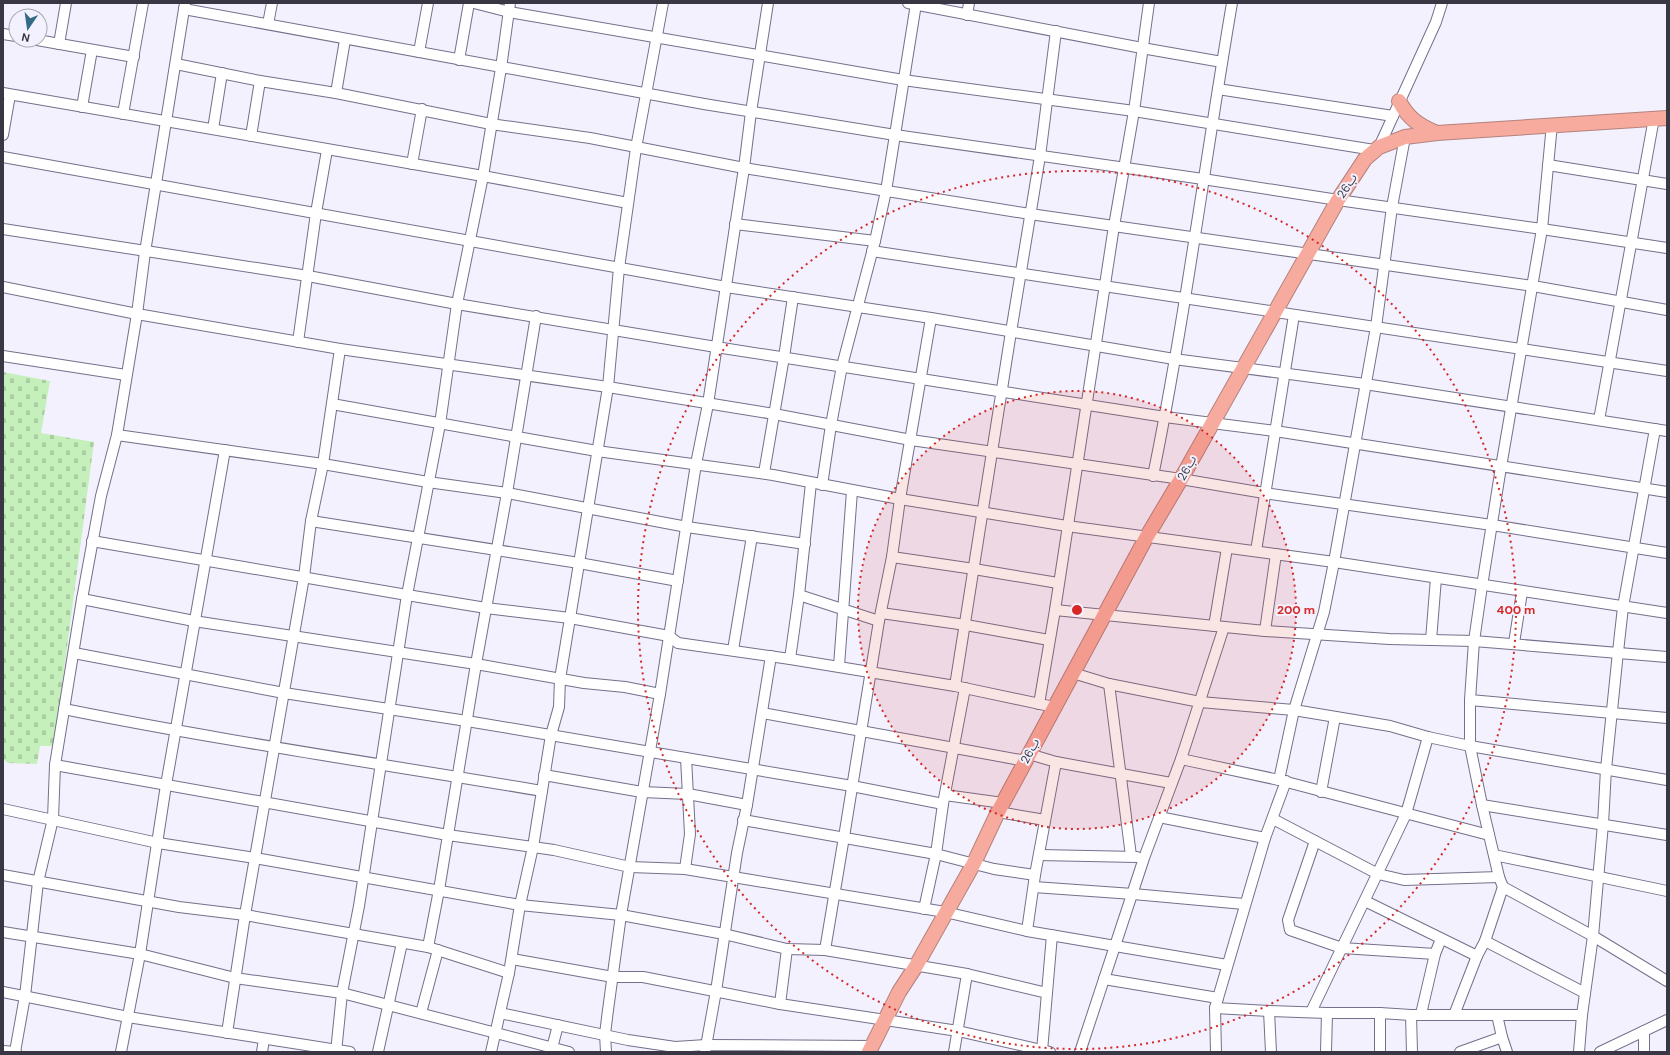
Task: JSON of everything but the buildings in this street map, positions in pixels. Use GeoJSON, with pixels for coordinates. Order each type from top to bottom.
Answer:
{"type":"FeatureCollection","features":[{"type":"Feature","properties":{"kind":"highway"},"geometry":{"type":"LineString","coordinates":[[1399,101],[1407,115],[1420,126],[1437,132]]}},
{"type":"Feature","properties":{"kind":"highway","name":"26ب"},"geometry":{"type":"LineString","coordinates":[[870,1049],[899,992],[916,966],[945,912],[974,863],[1000,807],[1146,538],[1181,479],[1338,200],[1365,159],[1376,148],[1405,137],[1437,132],[1660,118]]}},
{"type":"Feature","properties":{"kind":"street"},"geometry":{"type":"LineString","coordinates":[[59,44],[66,3]]}},
{"type":"Feature","properties":{"kind":"street"},"geometry":{"type":"LineString","coordinates":[[123,114],[143,3]]}},
{"type":"Feature","properties":{"kind":"street"},"geometry":{"type":"LineString","coordinates":[[268,24],[272,3]]}},
{"type":"Feature","properties":{"kind":"street"},"geometry":{"type":"LineString","coordinates":[[419,52],[428,3]]}},
{"type":"Feature","properties":{"kind":"street"},"geometry":{"type":"LineString","coordinates":[[459,60],[469,3]]}},
{"type":"Feature","properties":{"kind":"street"},"geometry":{"type":"LineString","coordinates":[[474,3],[509,7],[656,38],[903,80],[1134,110],[1212,124],[1376,148],[1393,116],[1430,35],[1442,3]]}},
{"type":"Feature","properties":{"kind":"street"},"geometry":{"type":"LineString","coordinates":[[491,1052],[512,959],[520,905],[534,847],[551,735],[559,707],[560,679],[608,387],[619,268],[636,148],[663,3]]}},
{"type":"Feature","properties":{"kind":"street"},"geometry":{"type":"LineString","coordinates":[[606,1052],[605,1034],[621,915],[660,694],[696,464],[708,404],[768,3]]}},
{"type":"Feature","properties":{"kind":"street"},"geometry":{"type":"LineString","coordinates":[[967,15],[968,3]]}},
{"type":"Feature","properties":{"kind":"street"},"geometry":{"type":"LineString","coordinates":[[1038,704],[1055,610],[1085,404],[1125,167],[1149,3]]}},
{"type":"Feature","properties":{"kind":"street"},"geometry":{"type":"LineString","coordinates":[[1153,476],[1186,299],[1203,179],[1232,3]]}},
{"type":"Feature","properties":{"kind":"street"},"geometry":{"type":"LineString","coordinates":[[822,485],[842,366],[856,307],[874,246],[886,191],[903,80],[912,4],[1222,62]]}},
{"type":"Feature","properties":{"kind":"street"},"geometry":{"type":"LineString","coordinates":[[3,1051],[16,1052],[25,996],[38,882],[53,819],[56,765],[64,709],[92,541],[117,435],[137,314],[144,252],[185,6],[345,40],[895,136],[1125,167],[1667,248]]}},
{"type":"Feature","properties":{"kind":"street"},"geometry":{"type":"LineString","coordinates":[[336,1051],[342,993],[363,876],[398,652],[428,482],[440,424],[457,304],[483,176],[501,68],[509,7]]}},
{"type":"Feature","properties":{"kind":"street"},"geometry":{"type":"LineString","coordinates":[[924,909],[936,854],[944,799],[954,747],[966,625],[982,512],[1010,332],[1040,156],[1056,31]]}},
{"type":"Feature","properties":{"kind":"street"},"geometry":{"type":"LineString","coordinates":[[336,93],[345,40]]}},
{"type":"Feature","properties":{"kind":"street"},"geometry":{"type":"LineString","coordinates":[[48,42],[134,57]]}},
{"type":"Feature","properties":{"kind":"street"},"geometry":{"type":"LineString","coordinates":[[82,107],[92,50]]}},
{"type":"Feature","properties":{"kind":"street"},"geometry":{"type":"LineString","coordinates":[[176,64],[260,81],[422,109],[491,124],[583,137],[744,168],[1030,214],[1533,286],[1667,310]]}},
{"type":"Feature","properties":{"kind":"street"},"geometry":{"type":"LineString","coordinates":[[213,129],[222,73]]}},
{"type":"Feature","properties":{"kind":"street"},"geometry":{"type":"LineString","coordinates":[[251,136],[260,81]]}},
{"type":"Feature","properties":{"kind":"street"},"geometry":{"type":"LineString","coordinates":[[1218,89],[1393,116]]}},
{"type":"Feature","properties":{"kind":"street"},"geometry":{"type":"LineString","coordinates":[[3,135],[6,94],[483,176],[628,203]]}},
{"type":"Feature","properties":{"kind":"street"},"geometry":{"type":"LineString","coordinates":[[412,164],[422,109]]}},
{"type":"Feature","properties":{"kind":"street"},"geometry":{"type":"LineString","coordinates":[[1599,420],[1642,180],[1660,118]]}},
{"type":"Feature","properties":{"kind":"street"},"geometry":{"type":"LineString","coordinates":[[1552,124],[1542,229],[1511,406],[1474,641],[1470,700],[1470,746],[1489,835],[1499,877],[1503,887],[1593,936],[1667,981]]}},
{"type":"Feature","properties":{"kind":"street"},"geometry":{"type":"LineString","coordinates":[[1216,1052],[1216,1003],[1244,904],[1265,838],[1273,819],[1282,781],[1294,710],[1324,612],[1376,327],[1392,207],[1405,137]]}},
{"type":"Feature","properties":{"kind":"street"},"geometry":{"type":"LineString","coordinates":[[298,342],[316,213],[327,150]]}},
{"type":"Feature","properties":{"kind":"street"},"geometry":{"type":"LineString","coordinates":[[3,157],[156,183],[726,287],[932,318],[1174,359],[1365,384],[1667,431]]}},
{"type":"Feature","properties":{"kind":"street"},"geometry":{"type":"LineString","coordinates":[[1548,165],[1667,184]]}},
{"type":"Feature","properties":{"kind":"street"},"geometry":{"type":"LineString","coordinates":[[735,224],[874,246],[1020,274],[1609,361],[1667,371]]}},
{"type":"Feature","properties":{"kind":"street"},"geometry":{"type":"LineString","coordinates":[[3,229],[144,252],[308,276],[457,304],[716,347],[1165,417],[1275,431],[1667,492]]}},
{"type":"Feature","properties":{"kind":"street"},"geometry":{"type":"LineString","coordinates":[[3,286],[137,314],[340,349],[608,387],[774,414],[911,440],[1181,479],[1264,493],[1344,503],[1492,525],[1667,553]]}},
{"type":"Feature","properties":{"kind":"street"},"geometry":{"type":"LineString","coordinates":[[764,473],[793,296]]}},
{"type":"Feature","properties":{"kind":"street"},"geometry":{"type":"LineString","coordinates":[[1256,551],[1264,493],[1294,315]]}},
{"type":"Feature","properties":{"kind":"street"},"geometry":{"type":"LineString","coordinates":[[421,1013],[433,949],[448,835],[476,664],[507,493],[536,316]]}},
{"type":"Feature","properties":{"kind":"street"},"geometry":{"type":"LineString","coordinates":[[825,950],[880,618],[892,558],[900,499],[932,318]]}},
{"type":"Feature","properties":{"kind":"street"},"geometry":{"type":"LineString","coordinates":[[227,1033],[245,915],[304,576],[311,521],[323,464],[340,349]]}},
{"type":"Feature","properties":{"kind":"street"},"geometry":{"type":"LineString","coordinates":[[3,356],[126,375]]}},
{"type":"Feature","properties":{"kind":"street"},"geometry":{"type":"LineString","coordinates":[[332,404],[598,451],[764,473],[852,491],[1067,526],[1146,538],[1334,562],[1482,586],[1667,613]]}},
{"type":"Feature","properties":{"kind":"street"},"geometry":{"type":"LineString","coordinates":[[1580,1052],[1582,1015],[1593,936],[1611,714],[1623,607],[1655,429]]}},
{"type":"Feature","properties":{"kind":"street"},"geometry":{"type":"LineString","coordinates":[[117,435],[323,464],[428,482],[507,493],[687,526],[805,544]]}},
{"type":"Feature","properties":{"kind":"street"},"geometry":{"type":"LineString","coordinates":[[122,1052],[140,954],[166,785],[194,621],[225,450]]}},
{"type":"Feature","properties":{"kind":"street"},"geometry":{"type":"LineString","coordinates":[[790,659],[799,595],[811,483]]}},
{"type":"Feature","properties":{"kind":"street"},"geometry":{"type":"LineString","coordinates":[[839,666],[852,491]]}},
{"type":"Feature","properties":{"kind":"street"},"geometry":{"type":"LineString","coordinates":[[311,521],[579,562],[678,581]]}},
{"type":"Feature","properties":{"kind":"street"},"geometry":{"type":"LineString","coordinates":[[733,650],[752,536]]}},
{"type":"Feature","properties":{"kind":"street"},"geometry":{"type":"LineString","coordinates":[[92,541],[486,608],[570,618],[669,636],[678,643],[839,666],[871,673],[960,687],[1054,707]]}},
{"type":"Feature","properties":{"kind":"street"},"geometry":{"type":"LineString","coordinates":[[1080,1052],[1144,858],[1181,759],[1200,702],[1219,627],[1227,548]]}},
{"type":"Feature","properties":{"kind":"street"},"geometry":{"type":"LineString","coordinates":[[1265,631],[1276,554]]}},
{"type":"Feature","properties":{"kind":"street"},"geometry":{"type":"LineString","coordinates":[[892,558],[974,569],[1058,583]]}},
{"type":"Feature","properties":{"kind":"street"},"geometry":{"type":"LineString","coordinates":[[1430,640],[1436,578]]}},
{"type":"Feature","properties":{"kind":"street"},"geometry":{"type":"LineString","coordinates":[[1514,644],[1522,592]]}},
{"type":"Feature","properties":{"kind":"street"},"geometry":{"type":"LineString","coordinates":[[799,595],[843,610],[880,618],[966,625],[1050,640]]}},
{"type":"Feature","properties":{"kind":"street"},"geometry":{"type":"LineString","coordinates":[[82,599],[194,621],[294,635],[560,679],[625,687],[660,694]]}},
{"type":"Feature","properties":{"kind":"street"},"geometry":{"type":"LineString","coordinates":[[1055,610],[1265,631],[1389,639],[1474,641],[1667,657]]}},
{"type":"Feature","properties":{"kind":"street"},"geometry":{"type":"LineString","coordinates":[[74,653],[284,693],[467,720],[852,786],[1000,807],[1045,820]]}},
{"type":"Feature","properties":{"kind":"street"},"geometry":{"type":"LineString","coordinates":[[705,1049],[716,991],[733,878],[753,770],[771,656]]}},
{"type":"Feature","properties":{"kind":"street"},"geometry":{"type":"LineString","coordinates":[[1073,673],[1109,684],[1200,702],[1294,710],[1390,726],[1428,737],[1470,746],[1667,780]]}},
{"type":"Feature","properties":{"kind":"street"},"geometry":{"type":"LineString","coordinates":[[1109,684],[1131,856]]}},
{"type":"Feature","properties":{"kind":"street"},"geometry":{"type":"LineString","coordinates":[[1470,700],[1667,718]]}},
{"type":"Feature","properties":{"kind":"street"},"geometry":{"type":"LineString","coordinates":[[64,709],[275,747],[542,791]]}},
{"type":"Feature","properties":{"kind":"street"},"geometry":{"type":"LineString","coordinates":[[762,713],[954,747],[1027,757],[1171,783]]}},
{"type":"Feature","properties":{"kind":"street"},"geometry":{"type":"LineString","coordinates":[[1321,792],[1334,717]]}},
{"type":"Feature","properties":{"kind":"street"},"geometry":{"type":"LineString","coordinates":[[1311,1012],[1406,814],[1428,737]]}},
{"type":"Feature","properties":{"kind":"street"},"geometry":{"type":"LineString","coordinates":[[685,869],[690,834],[686,758]]}},
{"type":"Feature","properties":{"kind":"street"},"geometry":{"type":"LineString","coordinates":[[1181,759],[1282,781],[1489,835]]}},
{"type":"Feature","properties":{"kind":"street"},"geometry":{"type":"LineString","coordinates":[[1027,931],[1035,876],[1056,762]]}},
{"type":"Feature","properties":{"kind":"street"},"geometry":{"type":"LineString","coordinates":[[56,765],[448,835],[554,850],[630,867],[685,869],[945,912],[1027,931],[1227,965]]}},
{"type":"Feature","properties":{"kind":"street"},"geometry":{"type":"LineString","coordinates":[[544,775],[642,792],[688,794],[747,805]]}},
{"type":"Feature","properties":{"kind":"street"},"geometry":{"type":"LineString","coordinates":[[1482,804],[1667,835]]}},
{"type":"Feature","properties":{"kind":"street"},"geometry":{"type":"LineString","coordinates":[[3,809],[158,843],[363,876],[520,905],[621,915],[724,934],[787,949],[825,950],[967,974],[1047,993]]}},
{"type":"Feature","properties":{"kind":"street"},"geometry":{"type":"LineString","coordinates":[[1159,817],[1265,838]]}},
{"type":"Feature","properties":{"kind":"street"},"geometry":{"type":"LineString","coordinates":[[1273,819],[1378,874],[1404,880],[1499,877]]}},
{"type":"Feature","properties":{"kind":"street"},"geometry":{"type":"LineString","coordinates":[[743,820],[936,854],[994,869],[1035,876]]}},
{"type":"Feature","properties":{"kind":"street"},"geometry":{"type":"LineString","coordinates":[[1316,841],[1288,920],[1290,930],[1342,948],[1435,954]]}},
{"type":"Feature","properties":{"kind":"street"},"geometry":{"type":"LineString","coordinates":[[1039,855],[1131,856],[1144,858]]}},
{"type":"Feature","properties":{"kind":"street"},"geometry":{"type":"LineString","coordinates":[[1494,855],[1667,891]]}},
{"type":"Feature","properties":{"kind":"street"},"geometry":{"type":"LineString","coordinates":[[3,875],[179,907],[245,915],[433,949],[509,973]]}},
{"type":"Feature","properties":{"kind":"street"},"geometry":{"type":"LineString","coordinates":[[1454,1015],[1484,941],[1503,887]]}},
{"type":"Feature","properties":{"kind":"street"},"geometry":{"type":"LineString","coordinates":[[1034,888],[1133,894],[1244,904]]}},
{"type":"Feature","properties":{"kind":"street"},"geometry":{"type":"LineString","coordinates":[[1365,901],[1477,956]]}},
{"type":"Feature","properties":{"kind":"street"},"geometry":{"type":"LineString","coordinates":[[3,932],[140,954],[235,978],[342,993],[421,1013],[552,1050],[569,1052]]}},
{"type":"Feature","properties":{"kind":"street"},"geometry":{"type":"LineString","coordinates":[[512,959],[613,977],[643,977],[780,1004],[958,1031],[1046,1051],[1047,993],[1052,935]]}},
{"type":"Feature","properties":{"kind":"street"},"geometry":{"type":"LineString","coordinates":[[1412,1052],[1416,1015],[1441,939]]}},
{"type":"Feature","properties":{"kind":"street"},"geometry":{"type":"LineString","coordinates":[[1484,941],[1585,993]]}},
{"type":"Feature","properties":{"kind":"street"},"geometry":{"type":"LineString","coordinates":[[378,1052],[402,943]]}},
{"type":"Feature","properties":{"kind":"street"},"geometry":{"type":"LineString","coordinates":[[780,1004],[787,949]]}},
{"type":"Feature","properties":{"kind":"street"},"geometry":{"type":"LineString","coordinates":[[954,1052],[967,974]]}},
{"type":"Feature","properties":{"kind":"street"},"geometry":{"type":"LineString","coordinates":[[1104,978],[1216,1003],[1270,1011],[1416,1015],[1582,1015]]}},
{"type":"Feature","properties":{"kind":"street"},"geometry":{"type":"LineString","coordinates":[[3,992],[128,1017],[350,1052]]}},
{"type":"Feature","properties":{"kind":"street"},"geometry":{"type":"LineString","coordinates":[[1270,1011],[1271,1052]]}},
{"type":"Feature","properties":{"kind":"street"},"geometry":{"type":"LineString","coordinates":[[500,1013],[628,1040],[675,1047],[705,1049],[870,1049]]}},
{"type":"Feature","properties":{"kind":"street"},"geometry":{"type":"LineString","coordinates":[[1326,1052],[1327,1013]]}},
{"type":"Feature","properties":{"kind":"street"},"geometry":{"type":"LineString","coordinates":[[1380,1013],[1380,1052]]}},
{"type":"Feature","properties":{"kind":"street"},"geometry":{"type":"LineString","coordinates":[[1497,1015],[1507,1052]]}},
{"type":"Feature","properties":{"kind":"street"},"geometry":{"type":"LineString","coordinates":[[1600,1052],[1667,1020]]}},
{"type":"Feature","properties":{"kind":"street"},"geometry":{"type":"LineString","coordinates":[[552,1050],[558,1026]]}},
{"type":"Feature","properties":{"kind":"street"},"geometry":{"type":"LineString","coordinates":[[1644,1031],[1644,1052]]}},
{"type":"Feature","properties":{"kind":"street"},"geometry":{"type":"LineString","coordinates":[[1460,1052],[1502,1037]]}},
{"type":"Feature","properties":{"kind":"street"},"geometry":{"type":"LineString","coordinates":[[262,1052],[264,1039]]}},
{"type":"Feature","properties":{"kind":"green space"},"geometry":{"type":"Polygon","coordinates":[[[3,372],[50,381],[41,433],[94,442],[54,746],[40,746],[37,764],[8,763],[3,759],[3,372]]]}}]}
